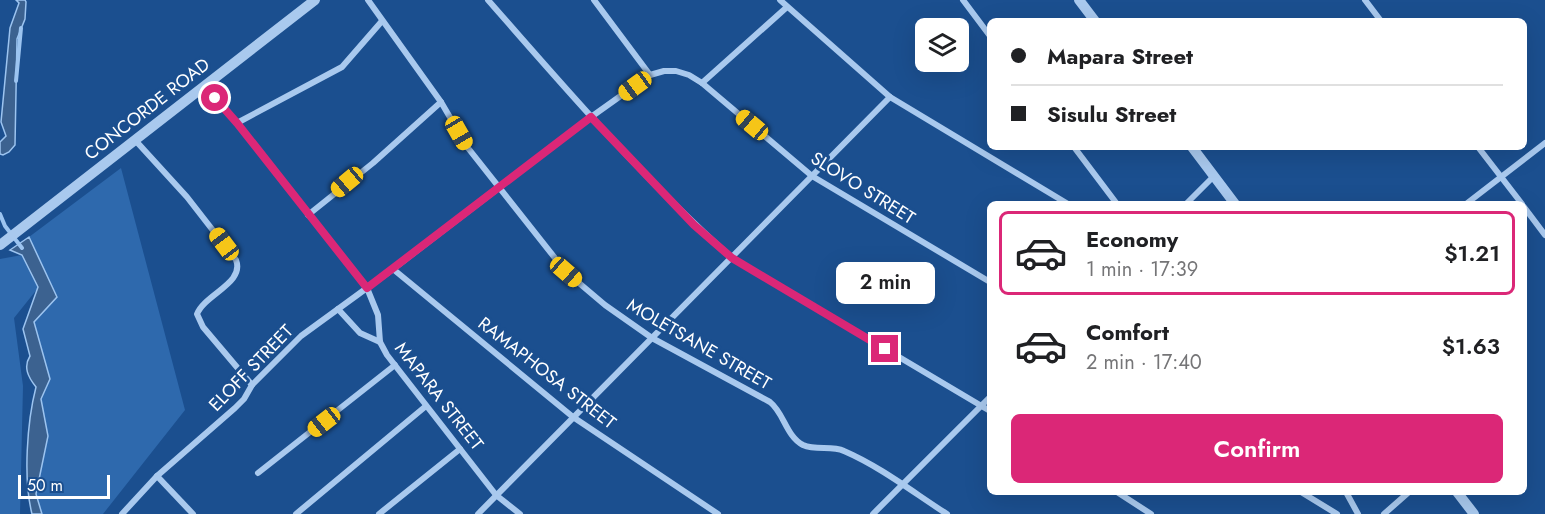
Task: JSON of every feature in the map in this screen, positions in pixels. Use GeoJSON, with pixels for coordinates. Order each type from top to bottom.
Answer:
{"type":"FeatureCollection","features":[{"type":"Feature","properties":{"kind":"street","name":"CONCORDE ROAD"},"geometry":{"type":"LineString","coordinates":[[2,243],[315,0]]}},
{"type":"Feature","properties":{"kind":"street","name":"MOLETSANE STREET"},"geometry":{"type":"LineString","coordinates":[[369,0],[441,102],[468,148],[566,272],[605,305],[652,338],[770,402],[779,410],[792,435],[803,445],[841,449],[871,465],[947,514]]}},
{"type":"Feature","properties":{"kind":"street"},"geometry":{"type":"LineString","coordinates":[[488,0],[591,117],[694,225],[732,258],[987,409]]}},
{"type":"Feature","properties":{"kind":"street"},"geometry":{"type":"LineString","coordinates":[[594,0],[650,75]]}},
{"type":"Feature","properties":{"kind":"street"},"geometry":{"type":"LineString","coordinates":[[780,0],[890,97],[1063,201]]}},
{"type":"Feature","properties":{"kind":"street"},"geometry":{"type":"LineString","coordinates":[[963,0],[987,32]]}},
{"type":"Feature","properties":{"kind":"street"},"geometry":{"type":"LineString","coordinates":[[1079,0],[1093,18]]}},
{"type":"Feature","properties":{"kind":"street"},"geometry":{"type":"LineString","coordinates":[[1365,0],[1379,18]]}},
{"type":"Feature","properties":{"kind":"street"},"geometry":{"type":"LineString","coordinates":[[702,83],[787,7]]}},
{"type":"Feature","properties":{"kind":"street"},"geometry":{"type":"LineString","coordinates":[[237,123],[342,66],[382,21]]}},
{"type":"Feature","properties":{"kind":"street","name":"ELOFF STREET"},"geometry":{"type":"LineString","coordinates":[[122,514],[157,476],[244,399],[252,385],[294,342],[591,117],[650,75],[664,70],[689,75],[702,83]]}},
{"type":"Feature","properties":{"kind":"street","name":"SLOVO STREET"},"geometry":{"type":"LineString","coordinates":[[702,83],[812,176],[987,280]]}},
{"type":"Feature","properties":{"kind":"street","name":"MAPARA STREET"},"geometry":{"type":"LineString","coordinates":[[204,86],[237,123],[367,288],[378,315],[380,342],[395,365],[496,495],[520,514]]}},
{"type":"Feature","properties":{"kind":"street"},"geometry":{"type":"LineString","coordinates":[[478,514],[890,97]]}},
{"type":"Feature","properties":{"kind":"street"},"geometry":{"type":"LineString","coordinates":[[308,215],[374,163],[441,102]]}},
{"type":"Feature","properties":{"kind":"street"},"geometry":{"type":"LineString","coordinates":[[135,140],[187,196],[236,260],[238,267],[236,275],[202,305],[197,314],[203,327],[252,385]]}},
{"type":"Feature","properties":{"kind":"street"},"geometry":{"type":"LineString","coordinates":[[1470,201],[1545,143]]}},
{"type":"Feature","properties":{"kind":"street"},"geometry":{"type":"LineString","coordinates":[[1076,150],[1115,201]]}},
{"type":"Feature","properties":{"kind":"street"},"geometry":{"type":"LineString","coordinates":[[1194,150],[1233,201]]}},
{"type":"Feature","properties":{"kind":"street"},"geometry":{"type":"LineString","coordinates":[[1480,150],[1519,201]]}},
{"type":"Feature","properties":{"kind":"street"},"geometry":{"type":"LineString","coordinates":[[1189,201],[1214,176]]}},
{"type":"Feature","properties":{"kind":"street"},"geometry":{"type":"LineString","coordinates":[[1527,211],[1545,235]]}},
{"type":"Feature","properties":{"kind":"street","name":"RAMAPHOSA STREET"},"geometry":{"type":"LineString","coordinates":[[393,269],[573,417],[718,514]]}},
{"type":"Feature","properties":{"kind":"street"},"geometry":{"type":"LineString","coordinates":[[338,309],[360,333],[380,342]]}},
{"type":"Feature","properties":{"kind":"street"},"geometry":{"type":"LineString","coordinates":[[258,473],[395,365]]}},
{"type":"Feature","properties":{"kind":"street"},"geometry":{"type":"LineString","coordinates":[[873,514],[987,400]]}},
{"type":"Feature","properties":{"kind":"street"},"geometry":{"type":"LineString","coordinates":[[296,514],[426,406]]}},
{"type":"Feature","properties":{"kind":"street"},"geometry":{"type":"LineString","coordinates":[[379,514],[460,449]]}},
{"type":"Feature","properties":{"kind":"street"},"geometry":{"type":"LineString","coordinates":[[157,476],[194,514]]}},
{"type":"Feature","properties":{"kind":"street"},"geometry":{"type":"LineString","coordinates":[[1121,495],[1151,514]]}},
{"type":"Feature","properties":{"kind":"street"},"geometry":{"type":"LineString","coordinates":[[1305,495],[1337,514]]}},
{"type":"Feature","properties":{"kind":"street"},"geometry":{"type":"LineString","coordinates":[[1348,495],[1358,514]]}},
{"type":"Feature","properties":{"kind":"street"},"geometry":{"type":"LineString","coordinates":[[1384,514],[1406,495]]}},
{"type":"Feature","properties":{"kind":"street"},"geometry":{"type":"LineString","coordinates":[[1459,495],[1474,514]]}},
{"type":"Feature","properties":{"kind":"shaded area"},"geometry":{"type":"Polygon","coordinates":[[[16,0],[26,2],[25,19],[17,39],[15,145],[3,155],[0,154],[0,142],[6,136],[1,122],[10,28],[19,3],[16,0]]]}},
{"type":"Feature","properties":{"kind":"shaded area"},"geometry":{"type":"Polygon","coordinates":[[[121,168],[185,410],[103,514],[42,514],[36,494],[48,436],[41,398],[50,379],[34,322],[57,297],[29,237],[121,168]]]}},
{"type":"Feature","properties":{"kind":"shaded area"},"geometry":{"type":"Polygon","coordinates":[[[29,237],[57,297],[34,322],[50,379],[41,399],[48,436],[36,494],[42,514],[32,514],[29,500],[28,433],[36,387],[27,372],[30,356],[23,329],[38,287],[22,255],[10,250],[29,237]]]}},
{"type":"Feature","properties":{"kind":"shaded area"},"geometry":{"type":"Polygon","coordinates":[[[22,255],[38,288],[14,318],[23,386],[20,514],[0,514],[0,259],[22,255]]]}},
{"type":"Feature","properties":{"kind":"waterway"},"geometry":{"type":"LineString","coordinates":[[16,81],[21,28]]}},
{"type":"Feature","properties":{"kind":"waterway"},"geometry":{"type":"LineString","coordinates":[[0,214],[5,226],[22,248]]}},
{"type":"Feature","properties":{"kind":"route"},"geometry":{"type":"LineString","coordinates":[[215,98],[367,288],[591,117],[694,225],[732,258],[885,349]]}}]}
